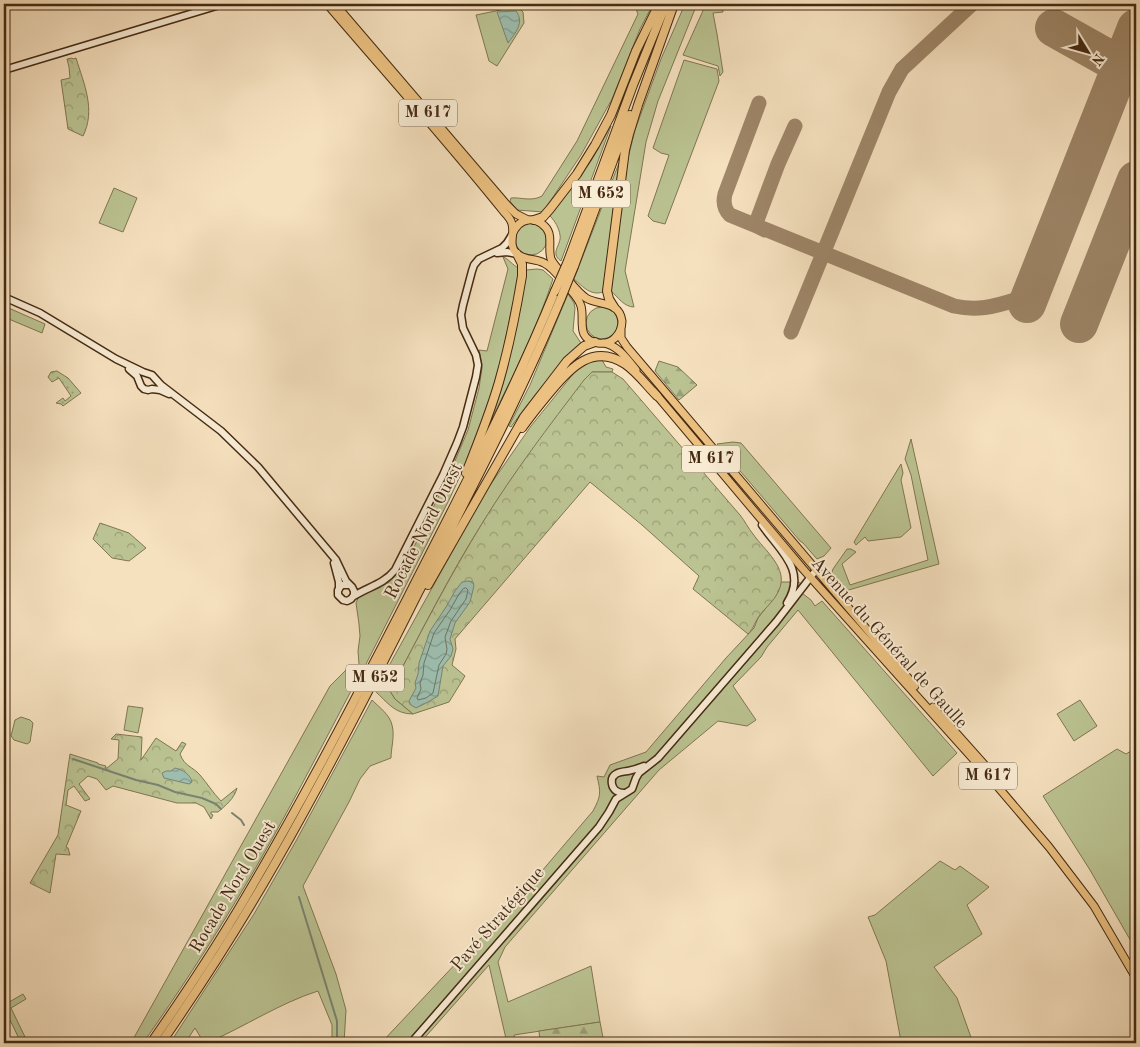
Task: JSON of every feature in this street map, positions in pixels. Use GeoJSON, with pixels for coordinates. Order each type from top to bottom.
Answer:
{"type":"FeatureCollection","features":[{"type":"Feature","properties":{"kind":"highway"},"geometry":{"type":"LineString","coordinates":[[532,220],[543,217],[550,209],[577,174],[595,146],[614,109],[638,45],[659,4]]}},
{"type":"Feature","properties":{"kind":"highway"},"geometry":{"type":"LineString","coordinates":[[614,307],[607,291],[625,150],[671,5]]}},
{"type":"Feature","properties":{"kind":"highway","name":"Rocade Nord Ouest"},"geometry":{"type":"LineString","coordinates":[[162,1043],[226,946],[270,873],[322,780],[504,423],[560,298],[571,263],[671,5]]}},
{"type":"Feature","properties":{"kind":"highway"},"geometry":{"type":"LineString","coordinates":[[452,510],[486,420],[504,365],[522,276],[522,264],[518,254]]}},
{"type":"Feature","properties":{"kind":"highway","name":"Rocade Nord Ouest"},"geometry":{"type":"LineString","coordinates":[[151,1043],[221,938],[288,823],[364,682],[506,403],[555,291],[571,263]]}},
{"type":"Feature","properties":{"kind":"highway"},"geometry":{"type":"LineString","coordinates":[[374,680],[514,432],[533,404],[567,361],[588,344],[599,343]]}},
{"type":"Feature","properties":{"kind":"highway"},"geometry":{"type":"LineString","coordinates":[[473,505],[520,431],[554,387],[577,364],[595,357],[606,356],[614,358],[631,369],[657,396]]}},
{"type":"Feature","properties":{"kind":"main road","name":"M 617"},"geometry":{"type":"LineString","coordinates":[[327,4],[507,205],[516,214],[532,220]]}},
{"type":"Feature","properties":{"kind":"main road","name":"M 617"},"geometry":{"type":"LineString","coordinates":[[334,4],[506,214],[512,223],[512,234]]}},
{"type":"Feature","properties":{"kind":"main road"},"geometry":{"type":"LineString","coordinates":[[532,220],[540,222],[546,227],[550,234],[550,255],[554,264],[579,292],[587,299],[614,307],[621,317],[621,329],[614,339],[599,343],[589,339],[584,333],[582,326],[582,308],[579,301],[546,263],[524,258],[514,251],[512,234],[514,230],[519,224],[532,220]]}},
{"type":"Feature","properties":{"kind":"main road"},"geometry":{"type":"LineString","coordinates":[[530,259],[542,256],[550,243]]}},
{"type":"Feature","properties":{"kind":"main road"},"geometry":{"type":"LineString","coordinates":[[582,319],[584,312],[588,308],[594,304],[601,303]]}},
{"type":"Feature","properties":{"kind":"main road","name":"Avenue du Général de Gaulle"},"geometry":{"type":"LineString","coordinates":[[621,329],[621,338],[627,348],[1064,859],[1091,895],[1136,969]]}},
{"type":"Feature","properties":{"kind":"main road","name":"Avenue du Général de Gaulle"},"geometry":{"type":"LineString","coordinates":[[599,343],[614,347],[623,355],[812,580],[992,780],[1065,867],[1098,913],[1136,978]]}},
{"type":"Feature","properties":{"kind":"street"},"geometry":{"type":"LineString","coordinates":[[4,70],[223,4]]}},
{"type":"Feature","properties":{"kind":"street"},"geometry":{"type":"LineString","coordinates":[[329,553],[339,582],[338,595],[343,600],[350,600],[375,585],[389,576],[397,567],[443,475],[462,432],[478,369],[475,352],[461,319],[462,308],[474,265],[482,257],[498,251],[512,234]]}},
{"type":"Feature","properties":{"kind":"street"},"geometry":{"type":"LineString","coordinates":[[491,254],[507,252],[518,254]]}},
{"type":"Feature","properties":{"kind":"street"},"geometry":{"type":"LineString","coordinates":[[4,297],[48,317],[116,359],[153,376],[161,385],[220,431],[254,462],[337,562],[349,585],[354,590],[354,596]]}},
{"type":"Feature","properties":{"kind":"street"},"geometry":{"type":"LineString","coordinates":[[116,359],[135,374],[144,389],[167,393],[183,402]]}},
{"type":"Feature","properties":{"kind":"street"},"geometry":{"type":"LineString","coordinates":[[140,383],[142,378],[148,374]]}},
{"type":"Feature","properties":{"kind":"street"},"geometry":{"type":"LineString","coordinates":[[152,389],[156,385],[156,379]]}},
{"type":"Feature","properties":{"kind":"street"},"geometry":{"type":"LineString","coordinates":[[756,512],[763,526],[790,560],[793,575],[790,598],[765,635]]}},
{"type":"Feature","properties":{"kind":"street"},"geometry":{"type":"LineString","coordinates":[[654,761],[634,769],[618,772],[614,775],[612,781],[613,787],[617,791],[624,793],[631,790],[641,770],[654,761],[668,748],[812,580],[816,570]]}},
{"type":"Feature","properties":{"kind":"street"},"geometry":{"type":"LineString","coordinates":[[812,580],[821,576]]}},
{"type":"Feature","properties":{"kind":"street"},"geometry":{"type":"LineString","coordinates":[[339,589],[342,585],[365,587],[375,585]]}},
{"type":"Feature","properties":{"kind":"street"},"geometry":{"type":"LineString","coordinates":[[623,771],[628,772],[634,782]]}},
{"type":"Feature","properties":{"kind":"street","name":"Pavé Stratégique"},"geometry":{"type":"LineString","coordinates":[[608,814],[612,801],[613,787]]}},
{"type":"Feature","properties":{"kind":"street","name":"Pavé Stratégique"},"geometry":{"type":"LineString","coordinates":[[410,1043],[595,831],[608,814],[614,801],[624,793]]}},
{"type":"Feature","properties":{"kind":"green space"},"geometry":{"type":"Polygon","coordinates":[[[634,4],[653,4],[640,29],[612,99],[581,155],[543,212],[517,210],[510,201],[511,198],[530,199],[542,196],[577,141],[638,14],[634,4]]]}},
{"type":"Feature","properties":{"kind":"green space"},"geometry":{"type":"Polygon","coordinates":[[[685,4],[697,4],[658,101],[646,142],[625,271],[634,307],[630,307],[624,304],[611,291],[627,162],[635,130],[661,59],[685,4]]]}},
{"type":"Feature","properties":{"kind":"green space"},"geometry":{"type":"Polygon","coordinates":[[[706,4],[722,4],[723,12],[713,13],[723,72],[720,76],[718,66],[683,55],[706,4]]]}},
{"type":"Feature","properties":{"kind":"green space"},"geometry":{"type":"Polygon","coordinates":[[[515,7],[523,12],[524,23],[497,66],[489,61],[476,15],[515,7]]]}},
{"type":"Feature","properties":{"kind":"green space"},"geometry":{"type":"Polygon","coordinates":[[[76,58],[89,107],[87,126],[83,136],[68,129],[61,80],[70,78],[67,59],[76,58]]]}},
{"type":"Feature","properties":{"kind":"green space"},"geometry":{"type":"Polygon","coordinates":[[[684,60],[717,69],[719,81],[665,224],[653,221],[648,216],[669,155],[653,148],[684,60]]]}},
{"type":"Feature","properties":{"kind":"green space"},"geometry":{"type":"Polygon","coordinates":[[[611,126],[561,261],[556,255],[560,239],[559,232],[554,220],[550,216],[591,161],[611,126]]]}},
{"type":"Feature","properties":{"kind":"green space"},"geometry":{"type":"Polygon","coordinates":[[[619,163],[603,292],[595,293],[587,290],[574,279],[619,163]]]}},
{"type":"Feature","properties":{"kind":"green space"},"geometry":{"type":"Polygon","coordinates":[[[114,188],[137,198],[123,232],[99,223],[114,188]]]}},
{"type":"Feature","properties":{"kind":"green space"},"geometry":{"type":"Polygon","coordinates":[[[531,223],[542,228],[547,239],[542,250],[531,255],[520,250],[515,239],[520,228],[531,223]]]}},
{"type":"Feature","properties":{"kind":"green space"},"geometry":{"type":"Polygon","coordinates":[[[503,257],[519,268],[519,275],[501,361],[490,400],[473,448],[449,500],[362,672],[359,664],[360,636],[356,603],[359,596],[388,583],[398,573],[412,551],[449,475],[468,430],[479,388],[482,368],[479,350],[487,351],[508,269],[503,257]]]}},
{"type":"Feature","properties":{"kind":"green space"},"geometry":{"type":"Polygon","coordinates":[[[526,270],[543,270],[553,279],[525,351],[491,420],[489,420],[526,270]]]}},
{"type":"Feature","properties":{"kind":"green space"},"geometry":{"type":"Polygon","coordinates":[[[568,294],[575,308],[573,331],[581,343],[544,384],[511,427],[509,426],[530,385],[568,294]]]}},
{"type":"Feature","properties":{"kind":"green space"},"geometry":{"type":"Polygon","coordinates":[[[4,306],[45,324],[42,333],[4,317],[4,306]]]}},
{"type":"Feature","properties":{"kind":"green space"},"geometry":{"type":"Polygon","coordinates":[[[602,307],[608,308],[613,312],[617,317],[617,329],[613,334],[608,338],[602,339],[596,338],[591,334],[587,329],[586,323],[587,317],[591,312],[596,308],[602,307]]]}},
{"type":"Feature","properties":{"kind":"green space"},"geometry":{"type":"Polygon","coordinates":[[[602,360],[606,367],[613,369],[612,372],[592,372],[522,464],[470,542],[390,691],[395,699],[413,714],[396,710],[375,691],[484,494],[531,426],[578,368],[590,361],[602,360]]]}},
{"type":"Feature","properties":{"kind":"green space"},"geometry":{"type":"Polygon","coordinates":[[[659,361],[678,367],[697,385],[679,400],[655,371],[659,361]]]}},
{"type":"Feature","properties":{"kind":"green space"},"geometry":{"type":"Polygon","coordinates":[[[57,371],[68,378],[81,393],[63,406],[56,403],[63,398],[65,401],[71,396],[59,378],[52,382],[48,377],[51,372],[57,371]]]}},
{"type":"Feature","properties":{"kind":"green space"},"geometry":{"type":"Polygon","coordinates":[[[592,372],[612,372],[623,379],[740,515],[778,567],[781,574],[781,582],[777,594],[758,617],[748,634],[693,589],[699,576],[590,482],[455,639],[456,649],[452,665],[465,676],[449,702],[413,714],[395,699],[390,691],[470,543],[519,468],[584,380],[592,372]]]}},
{"type":"Feature","properties":{"kind":"green space"},"geometry":{"type":"Polygon","coordinates":[[[911,439],[939,564],[845,591],[831,575],[847,549],[856,552],[842,564],[850,585],[928,560],[911,475],[905,459],[911,439]]]}},
{"type":"Feature","properties":{"kind":"green space"},"geometry":{"type":"Polygon","coordinates":[[[741,443],[831,548],[824,556],[817,559],[717,444],[741,443]]]}},
{"type":"Feature","properties":{"kind":"green space"},"geometry":{"type":"Polygon","coordinates":[[[901,464],[903,473],[901,480],[911,528],[901,537],[868,541],[865,537],[856,545],[854,542],[901,464]]]}},
{"type":"Feature","properties":{"kind":"green space"},"geometry":{"type":"Polygon","coordinates":[[[100,523],[129,533],[146,548],[129,561],[112,558],[93,539],[100,523]]]}},
{"type":"Feature","properties":{"kind":"green space"},"geometry":{"type":"Polygon","coordinates":[[[781,582],[798,582],[802,584],[798,590],[811,600],[815,606],[822,601],[957,753],[933,776],[798,610],[761,657],[733,686],[756,720],[747,726],[718,721],[659,770],[505,947],[498,962],[508,1002],[591,966],[600,1022],[514,1035],[515,1043],[507,1043],[489,965],[420,1043],[381,1043],[477,941],[490,932],[593,811],[600,794],[597,776],[604,777],[610,765],[646,752],[754,628],[758,618],[777,594],[781,582]]]}},
{"type":"Feature","properties":{"kind":"green space"},"geometry":{"type":"Polygon","coordinates":[[[350,666],[355,682],[350,693],[254,871],[228,915],[143,1043],[131,1043],[330,686],[350,666]]]}},
{"type":"Feature","properties":{"kind":"green space"},"geometry":{"type":"Polygon","coordinates":[[[372,700],[384,711],[391,721],[393,733],[391,758],[370,766],[360,779],[303,886],[336,974],[346,1010],[344,1043],[332,1043],[332,1025],[318,991],[290,1002],[207,1043],[204,1043],[195,1028],[185,1043],[170,1043],[254,914],[296,841],[372,700]]]}},
{"type":"Feature","properties":{"kind":"green space"},"geometry":{"type":"Polygon","coordinates":[[[1080,700],[1097,726],[1074,741],[1057,714],[1080,700]]]}},
{"type":"Feature","properties":{"kind":"green space"},"geometry":{"type":"Polygon","coordinates":[[[128,706],[143,708],[138,733],[124,730],[128,706]]]}},
{"type":"Feature","properties":{"kind":"green space"},"geometry":{"type":"Polygon","coordinates":[[[21,717],[33,723],[30,742],[27,744],[14,740],[11,736],[15,720],[21,717]]]}},
{"type":"Feature","properties":{"kind":"green space"},"geometry":{"type":"Polygon","coordinates":[[[116,734],[142,737],[141,760],[156,738],[176,751],[182,742],[186,744],[180,754],[182,758],[186,764],[200,775],[221,801],[237,788],[236,792],[218,812],[211,812],[213,815],[211,819],[204,807],[196,803],[177,803],[113,786],[106,790],[97,779],[88,776],[79,784],[90,799],[85,801],[74,786],[68,790],[66,805],[81,811],[66,847],[70,855],[56,854],[50,893],[30,883],[58,835],[70,754],[106,766],[105,768],[107,768],[118,759],[119,740],[111,739],[116,734]]]}},
{"type":"Feature","properties":{"kind":"green space"},"geometry":{"type":"Polygon","coordinates":[[[1136,748],[1136,950],[1090,870],[1043,796],[1117,749],[1126,754],[1136,748]]]}},
{"type":"Feature","properties":{"kind":"green space"},"geometry":{"type":"Polygon","coordinates":[[[940,861],[955,870],[960,866],[989,887],[967,905],[982,934],[934,967],[957,998],[973,1043],[899,1043],[900,1036],[886,961],[868,917],[875,915],[940,861]]]}},
{"type":"Feature","properties":{"kind":"green space"},"geometry":{"type":"Polygon","coordinates":[[[23,994],[26,999],[11,1008],[26,1039],[23,1041],[24,1043],[21,1043],[4,1009],[4,1005],[23,994]]]}},
{"type":"Feature","properties":{"kind":"green space"},"geometry":{"type":"Polygon","coordinates":[[[600,1022],[604,1043],[584,1043],[582,1037],[540,1043],[539,1031],[600,1022]]]}},
{"type":"Feature","properties":{"kind":"water"},"geometry":{"type":"Polygon","coordinates":[[[516,11],[519,15],[519,24],[508,43],[497,12],[516,11]]]}},
{"type":"Feature","properties":{"kind":"water"},"geometry":{"type":"Polygon","coordinates":[[[462,582],[473,582],[474,586],[470,602],[455,623],[450,639],[453,649],[451,656],[443,666],[438,696],[416,708],[409,701],[416,688],[415,683],[419,663],[430,631],[455,591],[462,582]]]}},
{"type":"Feature","properties":{"kind":"water"},"geometry":{"type":"Polygon","coordinates":[[[175,768],[186,773],[192,782],[189,784],[164,778],[162,773],[175,768]]]}},
{"type":"Feature","properties":{"kind":"waterway"},"geometry":{"type":"LineString","coordinates":[[73,759],[175,792],[202,798],[216,804],[221,809]]}},
{"type":"Feature","properties":{"kind":"waterway"},"geometry":{"type":"LineString","coordinates":[[232,813],[244,825]]}},
{"type":"Feature","properties":{"kind":"waterway"},"geometry":{"type":"LineString","coordinates":[[299,897],[337,1021],[337,1043]]}},
{"type":"Feature","properties":{"kind":"taxiway"},"geometry":{"type":"LineString","coordinates":[[791,332],[889,92],[902,69],[972,4]]}},
{"type":"Feature","properties":{"kind":"taxiway"},"geometry":{"type":"LineString","coordinates":[[759,103],[725,194],[724,205],[730,215],[954,306],[985,308],[1015,300]]}},
{"type":"Feature","properties":{"kind":"taxiway"},"geometry":{"type":"LineString","coordinates":[[765,230],[757,226],[756,223],[778,164],[795,126]]}},
{"type":"Feature","properties":{"kind":"runway"},"geometry":{"type":"LineString","coordinates":[[1054,28],[1136,74]]}},
{"type":"Feature","properties":{"kind":"runway"},"geometry":{"type":"LineString","coordinates":[[1027,304],[1136,28]]}},
{"type":"Feature","properties":{"kind":"runway"},"geometry":{"type":"LineString","coordinates":[[1079,324],[1136,180]]}}]}
